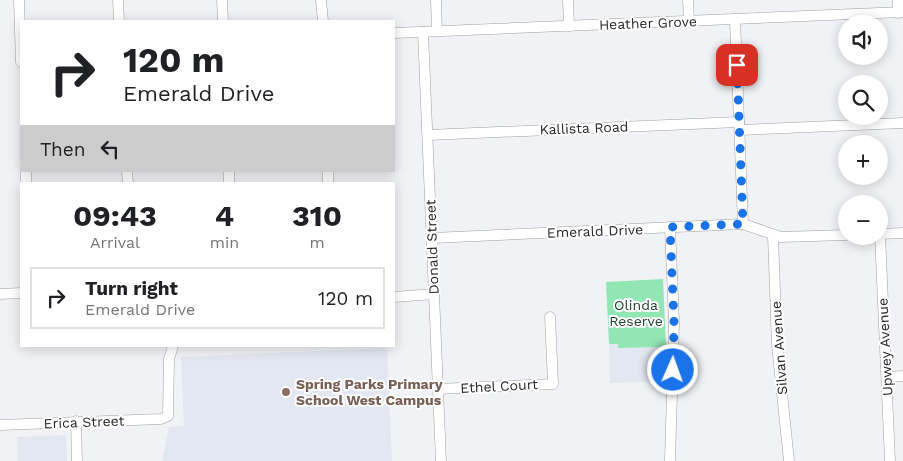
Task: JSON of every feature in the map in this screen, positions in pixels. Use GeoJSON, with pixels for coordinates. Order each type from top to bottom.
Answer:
{"type":"FeatureCollection","features":[{"type":"Feature","properties":{"kind":"street"},"geometry":{"type":"LineString","coordinates":[[19,0],[20,31]]}},
{"type":"Feature","properties":{"kind":"street"},"geometry":{"type":"LineString","coordinates":[[118,0],[120,20]]}},
{"type":"Feature","properties":{"kind":"street"},"geometry":{"type":"LineString","coordinates":[[222,0],[222,20]]}},
{"type":"Feature","properties":{"kind":"street"},"geometry":{"type":"LineString","coordinates":[[321,0],[323,20]]}},
{"type":"Feature","properties":{"kind":"street"},"geometry":{"type":"LineString","coordinates":[[436,0],[438,31]]}},
{"type":"Feature","properties":{"kind":"street"},"geometry":{"type":"LineString","coordinates":[[568,0],[569,26]]}},
{"type":"Feature","properties":{"kind":"street"},"geometry":{"type":"LineString","coordinates":[[688,0],[688,21]]}},
{"type":"Feature","properties":{"kind":"street"},"geometry":{"type":"LineString","coordinates":[[898,0],[901,12]]}},
{"type":"Feature","properties":{"kind":"street","name":"Heather Grove"},"geometry":{"type":"LineString","coordinates":[[395,33],[901,12]]}},
{"type":"Feature","properties":{"kind":"street"},"geometry":{"type":"LineString","coordinates":[[735,19],[743,224]]}},
{"type":"Feature","properties":{"kind":"street","name":"Donald Street"},"geometry":{"type":"LineString","coordinates":[[423,32],[441,461]]}},
{"type":"Feature","properties":{"kind":"street","name":"Kallista Road"},"geometry":{"type":"LineString","coordinates":[[428,135],[903,123]]}},
{"type":"Feature","properties":{"kind":"street","name":"Emerald Drive"},"geometry":{"type":"LineString","coordinates":[[432,238],[743,224],[781,237],[838,235]]}},
{"type":"Feature","properties":{"kind":"street"},"geometry":{"type":"LineString","coordinates":[[670,227],[674,322],[670,461]]}},
{"type":"Feature","properties":{"kind":"street"},"geometry":{"type":"LineString","coordinates":[[888,233],[903,232]]}},
{"type":"Feature","properties":{"kind":"street","name":"Silvan Avenue"},"geometry":{"type":"LineString","coordinates":[[774,236],[777,345],[789,461]]}},
{"type":"Feature","properties":{"kind":"street","name":"Upwey Avenue"},"geometry":{"type":"LineString","coordinates":[[880,245],[890,461]]}},
{"type":"Feature","properties":{"kind":"street"},"geometry":{"type":"LineString","coordinates":[[0,294],[20,293]]}},
{"type":"Feature","properties":{"kind":"street"},"geometry":{"type":"LineString","coordinates":[[395,297],[434,294]]}},
{"type":"Feature","properties":{"kind":"street","name":"Ethel Court"},"geometry":{"type":"LineString","coordinates":[[438,389],[553,384],[550,317]]}},
{"type":"Feature","properties":{"kind":"street","name":"Erica Street"},"geometry":{"type":"LineString","coordinates":[[0,425],[161,419],[168,416],[168,359],[173,347]]}},
{"type":"Feature","properties":{"kind":"street"},"geometry":{"type":"LineString","coordinates":[[887,377],[903,376]]}},
{"type":"Feature","properties":{"kind":"street"},"geometry":{"type":"LineString","coordinates":[[76,421],[77,461]]}},
{"type":"Feature","properties":{"kind":"shaded area"},"geometry":{"type":"Polygon","coordinates":[[[609,344],[618,344],[618,348],[666,347],[665,381],[610,383],[609,344]]]}},
{"type":"Feature","properties":{"kind":"shaded area","name":"Spring Parks Primary School West Campus"},"geometry":{"type":"Polygon","coordinates":[[[387,348],[392,461],[162,461],[169,427],[184,426],[181,357],[387,348]]]}},
{"type":"Feature","properties":{"kind":"shaded area"},"geometry":{"type":"Polygon","coordinates":[[[66,435],[67,461],[18,461],[17,437],[66,435]]]}},
{"type":"Feature","properties":{"kind":"green space","name":"Olinda Reserve"},"geometry":{"type":"Polygon","coordinates":[[[663,279],[666,347],[618,348],[618,344],[609,344],[606,282],[663,279]]]}},
{"type":"Feature","properties":{"kind":"place","name":"Spring Parks Primary School West Campus"},"geometry":{"type":"Point","coordinates":[286,392]}},
{"type":"Feature","properties":{"kind":"route"},"geometry":{"type":"LineString","coordinates":[[673,370],[674,322],[670,227],[743,224],[737,65]]}}]}
